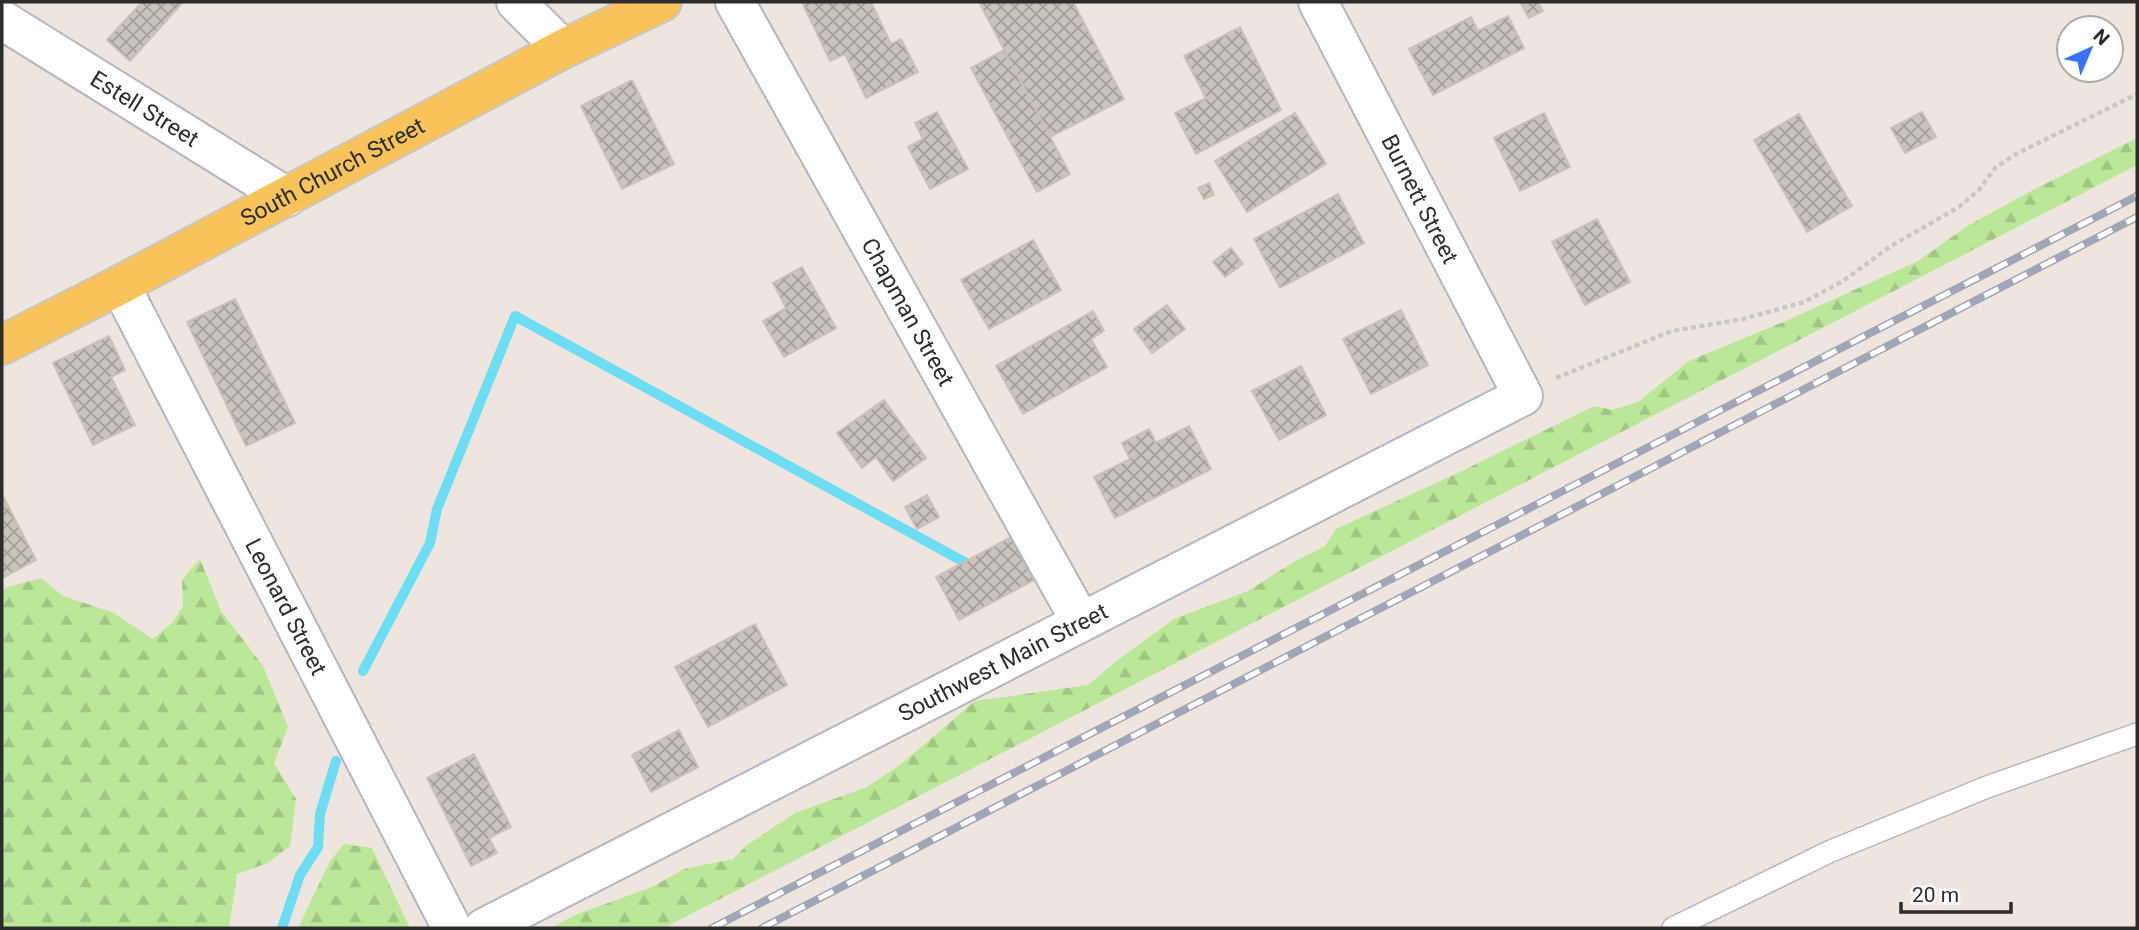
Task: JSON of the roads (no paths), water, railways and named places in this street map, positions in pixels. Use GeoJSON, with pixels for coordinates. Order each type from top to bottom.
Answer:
{"type":"FeatureCollection","features":[{"type":"Feature","properties":{"kind":"main road","name":"South Church Street"},"geometry":{"type":"LineString","coordinates":[[2,345],[563,49],[662,2]]}},
{"type":"Feature","properties":{"kind":"street"},"geometry":{"type":"LineString","coordinates":[[516,2],[563,49]]}},
{"type":"Feature","properties":{"kind":"street","name":"Chapman Street"},"geometry":{"type":"LineString","coordinates":[[735,2],[1081,622]]}},
{"type":"Feature","properties":{"kind":"street","name":"Burnett Street"},"geometry":{"type":"LineString","coordinates":[[1318,2],[1523,396]]}},
{"type":"Feature","properties":{"kind":"street","name":"Estell Street"},"geometry":{"type":"LineString","coordinates":[[2,20],[287,197]]}},
{"type":"Feature","properties":{"kind":"street","name":"Leonard Street"},"geometry":{"type":"LineString","coordinates":[[120,285],[452,928]]}},
{"type":"Feature","properties":{"kind":"street","name":"Southwest Main Street"},"geometry":{"type":"LineString","coordinates":[[484,928],[1523,396]]}},
{"type":"Feature","properties":{"kind":"lane"},"geometry":{"type":"LineString","coordinates":[[1673,928],[1831,851],[1987,787],[2137,734]]}},
{"type":"Feature","properties":{"kind":"waterway"},"geometry":{"type":"LineString","coordinates":[[363,671],[430,543],[437,509],[515,316],[977,569]]}},
{"type":"Feature","properties":{"kind":"waterway"},"geometry":{"type":"LineString","coordinates":[[282,928],[300,875],[318,847],[320,814],[336,761]]}},
{"type":"Feature","properties":{"kind":"railway"},"geometry":{"type":"LineString","coordinates":[[712,928],[2137,196]]}},
{"type":"Feature","properties":{"kind":"railway"},"geometry":{"type":"LineString","coordinates":[[762,928],[2137,217]]}}]}
